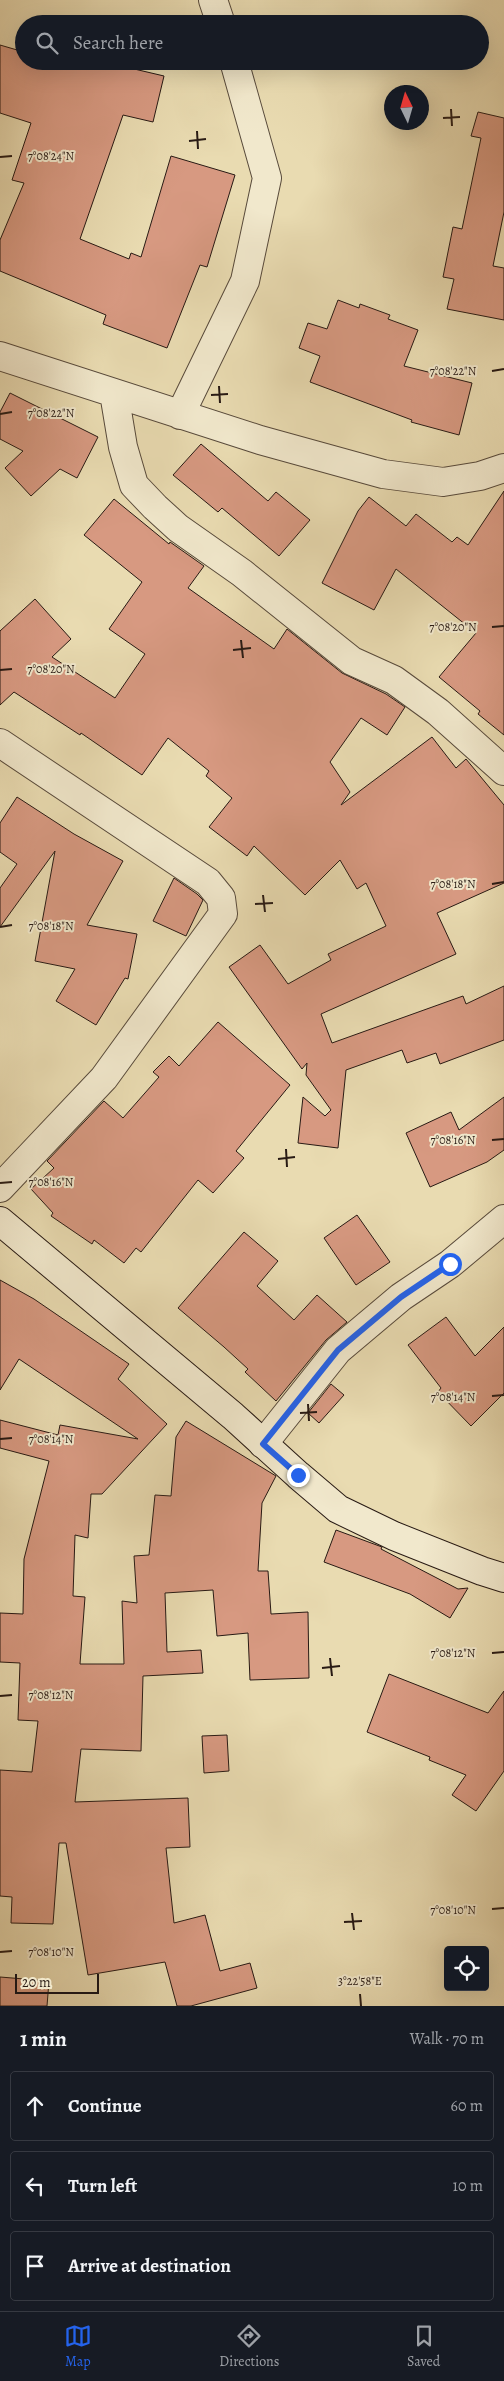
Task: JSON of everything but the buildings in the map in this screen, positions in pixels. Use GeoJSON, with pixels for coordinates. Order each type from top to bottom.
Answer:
{"type":"FeatureCollection","features":[{"type":"Feature","properties":{"kind":"street"},"geometry":{"type":"LineString","coordinates":[[213,0],[218,15]]}},
{"type":"Feature","properties":{"kind":"street"},"geometry":{"type":"LineString","coordinates":[[180,415],[245,281],[267,178],[237,70]]}},
{"type":"Feature","properties":{"kind":"street"},"geometry":{"type":"LineString","coordinates":[[0,356],[260,440],[384,474],[443,482],[480,476],[504,468]]}},
{"type":"Feature","properties":{"kind":"street"},"geometry":{"type":"LineString","coordinates":[[114,393],[123,447],[134,485],[155,507],[178,528],[242,573],[352,661],[394,680],[438,712],[504,771]]}},
{"type":"Feature","properties":{"kind":"street"},"geometry":{"type":"LineString","coordinates":[[0,743],[208,882],[221,898],[223,914],[104,1078],[0,1188]]}},
{"type":"Feature","properties":{"kind":"street"},"geometry":{"type":"LineString","coordinates":[[263,1444],[338,1350],[401,1297],[450,1264],[504,1219]]}},
{"type":"Feature","properties":{"kind":"street"},"geometry":{"type":"LineString","coordinates":[[0,1221],[234,1416],[263,1444],[338,1509],[394,1536],[482,1572],[504,1578]]}},
{"type":"Feature","properties":{"kind":"route"},"geometry":{"type":"LineString","coordinates":[[298,1475],[263,1444],[338,1350],[401,1297],[450,1264]]}}]}
